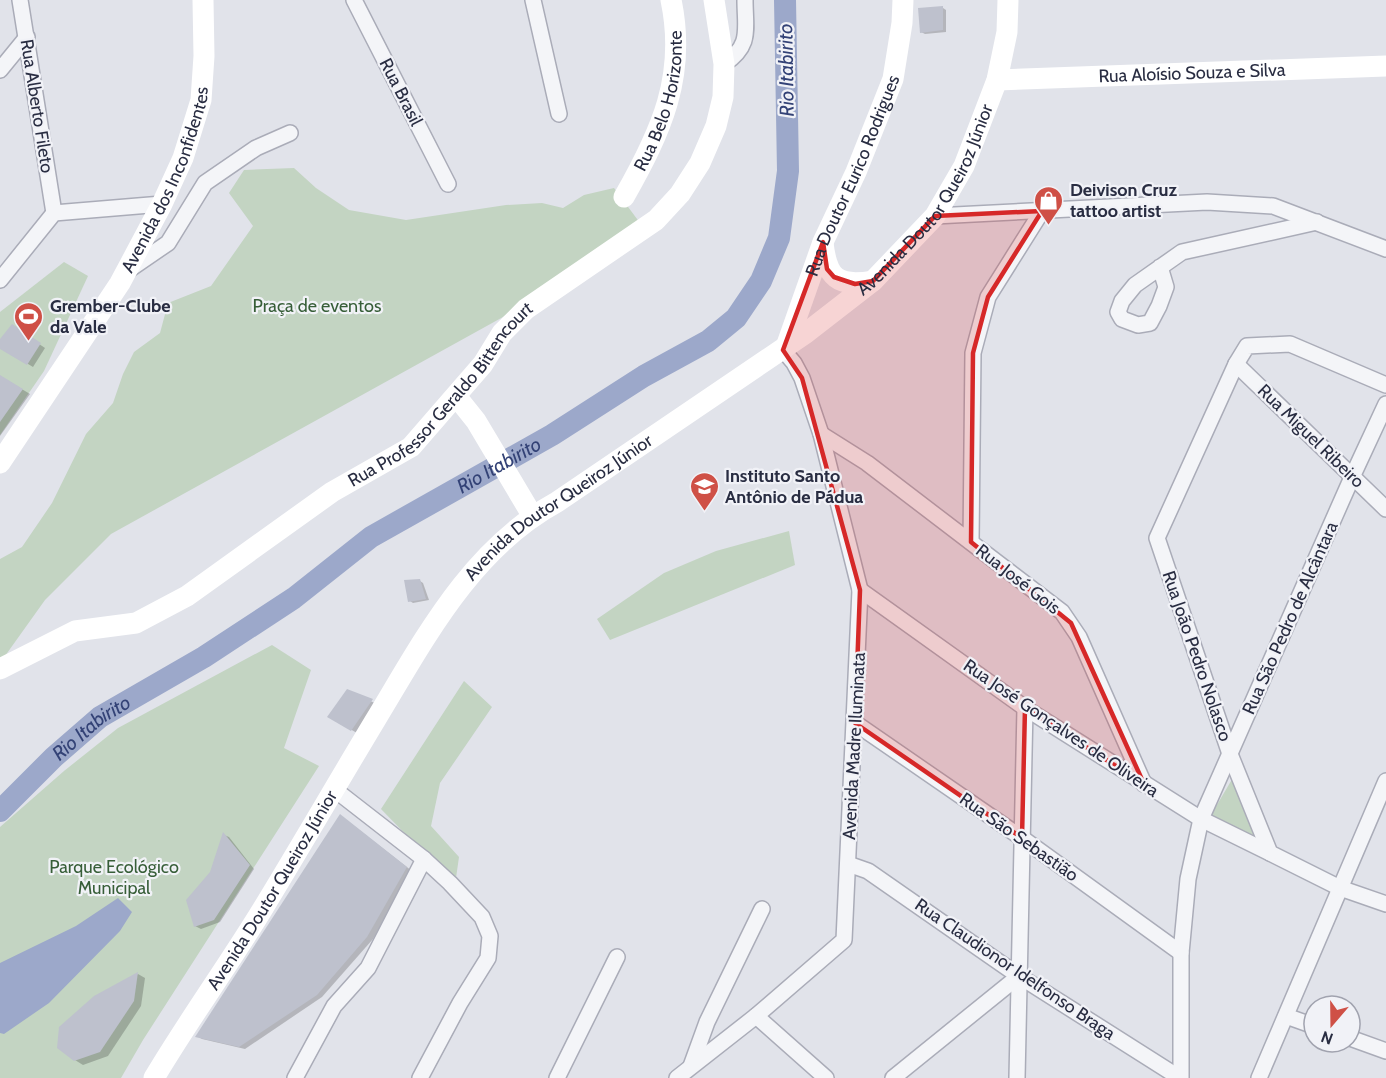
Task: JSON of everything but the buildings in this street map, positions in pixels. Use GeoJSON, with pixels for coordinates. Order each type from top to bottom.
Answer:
{"type":"FeatureCollection","features":[{"type":"Feature","properties":{"kind":"main road","name":"Avenida dos Inconfidentes"},"geometry":{"type":"LineString","coordinates":[[0,463],[127,270],[183,158],[201,100],[204,56],[203,0]]}},
{"type":"Feature","properties":{"kind":"main road","name":"Rua Belo Horizonte"},"geometry":{"type":"LineString","coordinates":[[624,197],[655,138],[672,90],[677,54],[671,0]]}},
{"type":"Feature","properties":{"kind":"main road","name":"Rua Professor Geraldo Bittencourt"},"geometry":{"type":"LineString","coordinates":[[0,669],[75,631],[136,623],[187,596],[332,492],[411,447],[483,364],[502,333],[526,309],[656,220],[680,194],[700,164],[716,126],[723,98],[724,64],[714,0]]}},
{"type":"Feature","properties":{"kind":"main road","name":"Rua Doutor Eurico Rodrigues"},"geometry":{"type":"LineString","coordinates":[[785,349],[823,242],[856,172],[893,79],[902,23],[903,0]]}},
{"type":"Feature","properties":{"kind":"main road","name":"Avenida Doutor Queiroz Júnior"},"geometry":{"type":"LineString","coordinates":[[154,1078],[261,911],[439,615],[479,565],[513,530],[532,515],[557,502],[785,349],[873,281],[935,216],[963,166],[998,80],[1007,32],[1008,0]]}},
{"type":"Feature","properties":{"kind":"main road","name":"Rua Aloísio Souza e Silva"},"geometry":{"type":"LineString","coordinates":[[998,80],[1386,66]]}},
{"type":"Feature","properties":{"kind":"main road"},"geometry":{"type":"LineString","coordinates":[[823,242],[827,268],[834,277],[844,283],[873,281]]}},
{"type":"Feature","properties":{"kind":"main road"},"geometry":{"type":"LineString","coordinates":[[479,426],[477,391],[483,364]]}},
{"type":"Feature","properties":{"kind":"main road"},"geometry":{"type":"LineString","coordinates":[[456,396],[479,426],[532,515]]}},
{"type":"Feature","properties":{"kind":"main road"},"geometry":{"type":"LineString","coordinates":[[433,422],[454,417],[479,426]]}},
{"type":"Feature","properties":{"kind":"street","name":"Rua Alberto Fileto"},"geometry":{"type":"LineString","coordinates":[[20,0],[54,213]]}},
{"type":"Feature","properties":{"kind":"street","name":"Rua Brasil"},"geometry":{"type":"LineString","coordinates":[[354,0],[448,184]]}},
{"type":"Feature","properties":{"kind":"street"},"geometry":{"type":"LineString","coordinates":[[533,0],[559,114]]}},
{"type":"Feature","properties":{"kind":"street"},"geometry":{"type":"LineString","coordinates":[[724,64],[738,55],[746,39],[745,0]]}},
{"type":"Feature","properties":{"kind":"street"},"geometry":{"type":"LineString","coordinates":[[0,70],[27,37]]}},
{"type":"Feature","properties":{"kind":"street"},"geometry":{"type":"LineString","coordinates":[[127,270],[168,243],[205,183],[256,148],[290,133]]}},
{"type":"Feature","properties":{"kind":"street"},"geometry":{"type":"LineString","coordinates":[[935,216],[1206,201],[1273,206],[1386,249]]}},
{"type":"Feature","properties":{"kind":"street"},"geometry":{"type":"LineString","coordinates":[[0,280],[54,213],[162,204]]}},
{"type":"Feature","properties":{"kind":"street"},"geometry":{"type":"LineString","coordinates":[[971,542],[973,353],[988,297],[1042,211]]}},
{"type":"Feature","properties":{"kind":"street"},"geometry":{"type":"LineString","coordinates":[[1160,267],[1182,252],[1317,222]]}},
{"type":"Feature","properties":{"kind":"street","name":"Rua João Pedro Nolasco"},"geometry":{"type":"LineString","coordinates":[[1270,853],[1230,754],[1157,538],[1246,346],[1290,344],[1386,385]]}},
{"type":"Feature","properties":{"kind":"street","name":"Avenida Madre Iluminata"},"geometry":{"type":"LineString","coordinates":[[677,1078],[756,1016],[844,939],[860,590],[821,434],[802,378],[785,349]]}},
{"type":"Feature","properties":{"kind":"street","name":"Rua Miguel Ribeiro"},"geometry":{"type":"LineString","coordinates":[[1236,364],[1386,509]]}},
{"type":"Feature","properties":{"kind":"street","name":"Rua São Pedro de Alcântara"},"geometry":{"type":"LineString","coordinates":[[1180,1078],[1181,953],[1188,879],[1201,819],[1386,404]]}},
{"type":"Feature","properties":{"kind":"street","name":"Rua José Gois"},"geometry":{"type":"LineString","coordinates":[[821,434],[867,463],[1062,612],[1071,623],[1144,784]]}},
{"type":"Feature","properties":{"kind":"street","name":"Rua José Gonçalves de Oliveira"},"geometry":{"type":"LineString","coordinates":[[860,590],[1025,708],[1201,819],[1270,853]]}},
{"type":"Feature","properties":{"kind":"street"},"geometry":{"type":"LineString","coordinates":[[1017,1078],[1025,708]]}},
{"type":"Feature","properties":{"kind":"street","name":"Rua São Sebastião"},"geometry":{"type":"LineString","coordinates":[[855,723],[1022,838],[1181,953]]}},
{"type":"Feature","properties":{"kind":"street"},"geometry":{"type":"LineString","coordinates":[[1259,1078],[1386,781]]}},
{"type":"Feature","properties":{"kind":"street"},"geometry":{"type":"LineString","coordinates":[[334,789],[424,859],[483,917],[490,936],[488,958],[460,1002],[420,1078]]}},
{"type":"Feature","properties":{"kind":"street"},"geometry":{"type":"LineString","coordinates":[[1270,853],[1340,888],[1386,904]]}},
{"type":"Feature","properties":{"kind":"street"},"geometry":{"type":"LineString","coordinates":[[295,1078],[334,1006],[369,968],[424,859]]}},
{"type":"Feature","properties":{"kind":"street","name":"Rua Claudionor Idelfonso Braga"},"geometry":{"type":"LineString","coordinates":[[848,864],[868,871],[1019,976],[1180,1078]]}},
{"type":"Feature","properties":{"kind":"street"},"geometry":{"type":"LineString","coordinates":[[691,1066],[707,1022],[762,909]]}},
{"type":"Feature","properties":{"kind":"street"},"geometry":{"type":"LineString","coordinates":[[557,1078],[617,957]]}},
{"type":"Feature","properties":{"kind":"street"},"geometry":{"type":"LineString","coordinates":[[892,1078],[1019,976]]}},
{"type":"Feature","properties":{"kind":"street"},"geometry":{"type":"LineString","coordinates":[[756,1016],[826,1078]]}},
{"type":"Feature","properties":{"kind":"street"},"geometry":{"type":"LineString","coordinates":[[1286,1016],[1302,1022]]}},
{"type":"Feature","properties":{"kind":"street"},"geometry":{"type":"LineString","coordinates":[[1362,1042],[1386,1051]]}},
{"type":"Feature","properties":{"kind":"highlighted area"},"geometry":{"type":"Polygon","coordinates":[[[1042,211],[988,297],[973,353],[971,542],[1071,623],[1144,784],[1025,708],[1022,838],[855,723],[860,590],[802,378],[783,350],[823,242],[827,269],[834,277],[855,284],[873,281],[935,216],[1042,211]]]}},
{"type":"Feature","properties":{"kind":"green space","name":"Praça de eventos"},"geometry":{"type":"Polygon","coordinates":[[[294,168],[316,188],[349,210],[406,220],[506,205],[542,203],[563,208],[584,195],[614,188],[640,223],[503,317],[111,534],[45,600],[0,663],[0,559],[22,547],[52,503],[86,434],[113,403],[134,352],[160,333],[168,303],[211,286],[253,226],[229,193],[244,170],[294,168]]]}},
{"type":"Feature","properties":{"kind":"green space","name":"Grember-Clube da Vale"},"geometry":{"type":"Polygon","coordinates":[[[64,262],[88,276],[44,371],[0,435],[0,312],[64,262]]]}},
{"type":"Feature","properties":{"kind":"green space"},"geometry":{"type":"Polygon","coordinates":[[[789,531],[795,565],[610,640],[597,619],[664,573],[716,551],[789,531]]]}},
{"type":"Feature","properties":{"kind":"green space","name":"Parque Ecológico Municipal"},"geometry":{"type":"Polygon","coordinates":[[[272,645],[311,670],[284,748],[319,766],[121,1078],[0,1078],[0,827],[118,728],[272,645]]]}},
{"type":"Feature","properties":{"kind":"green space"},"geometry":{"type":"Polygon","coordinates":[[[464,681],[492,707],[440,783],[431,826],[459,857],[455,885],[381,809],[464,681]]]}},
{"type":"Feature","properties":{"kind":"green space"},"geometry":{"type":"Polygon","coordinates":[[[1234,776],[1263,847],[1208,820],[1234,776]]]}},
{"type":"Feature","properties":{"kind":"water"},"geometry":{"type":"Polygon","coordinates":[[[118,898],[132,912],[120,931],[49,1003],[4,1034],[0,1033],[0,963],[76,926],[118,898]]]}},
{"type":"Feature","properties":{"kind":"waterway","name":"Rio Itabirito"},"geometry":{"type":"LineString","coordinates":[[0,811],[54,757],[100,717],[204,657],[294,598],[371,537],[552,435],[644,376],[708,341],[736,318],[761,281],[779,238],[788,171],[785,0]]}},
{"type":"Feature","properties":{"kind":"place","name":"Deivison Cruz tattoo artist"},"geometry":{"type":"Point","coordinates":[1049,226]}},
{"type":"Feature","properties":{"kind":"place","name":"Grember-Clube da Vale"},"geometry":{"type":"Point","coordinates":[29,342]}},
{"type":"Feature","properties":{"kind":"place","name":"Instituto Santo Antônio de Pádua"},"geometry":{"type":"Point","coordinates":[704,512]}}]}
